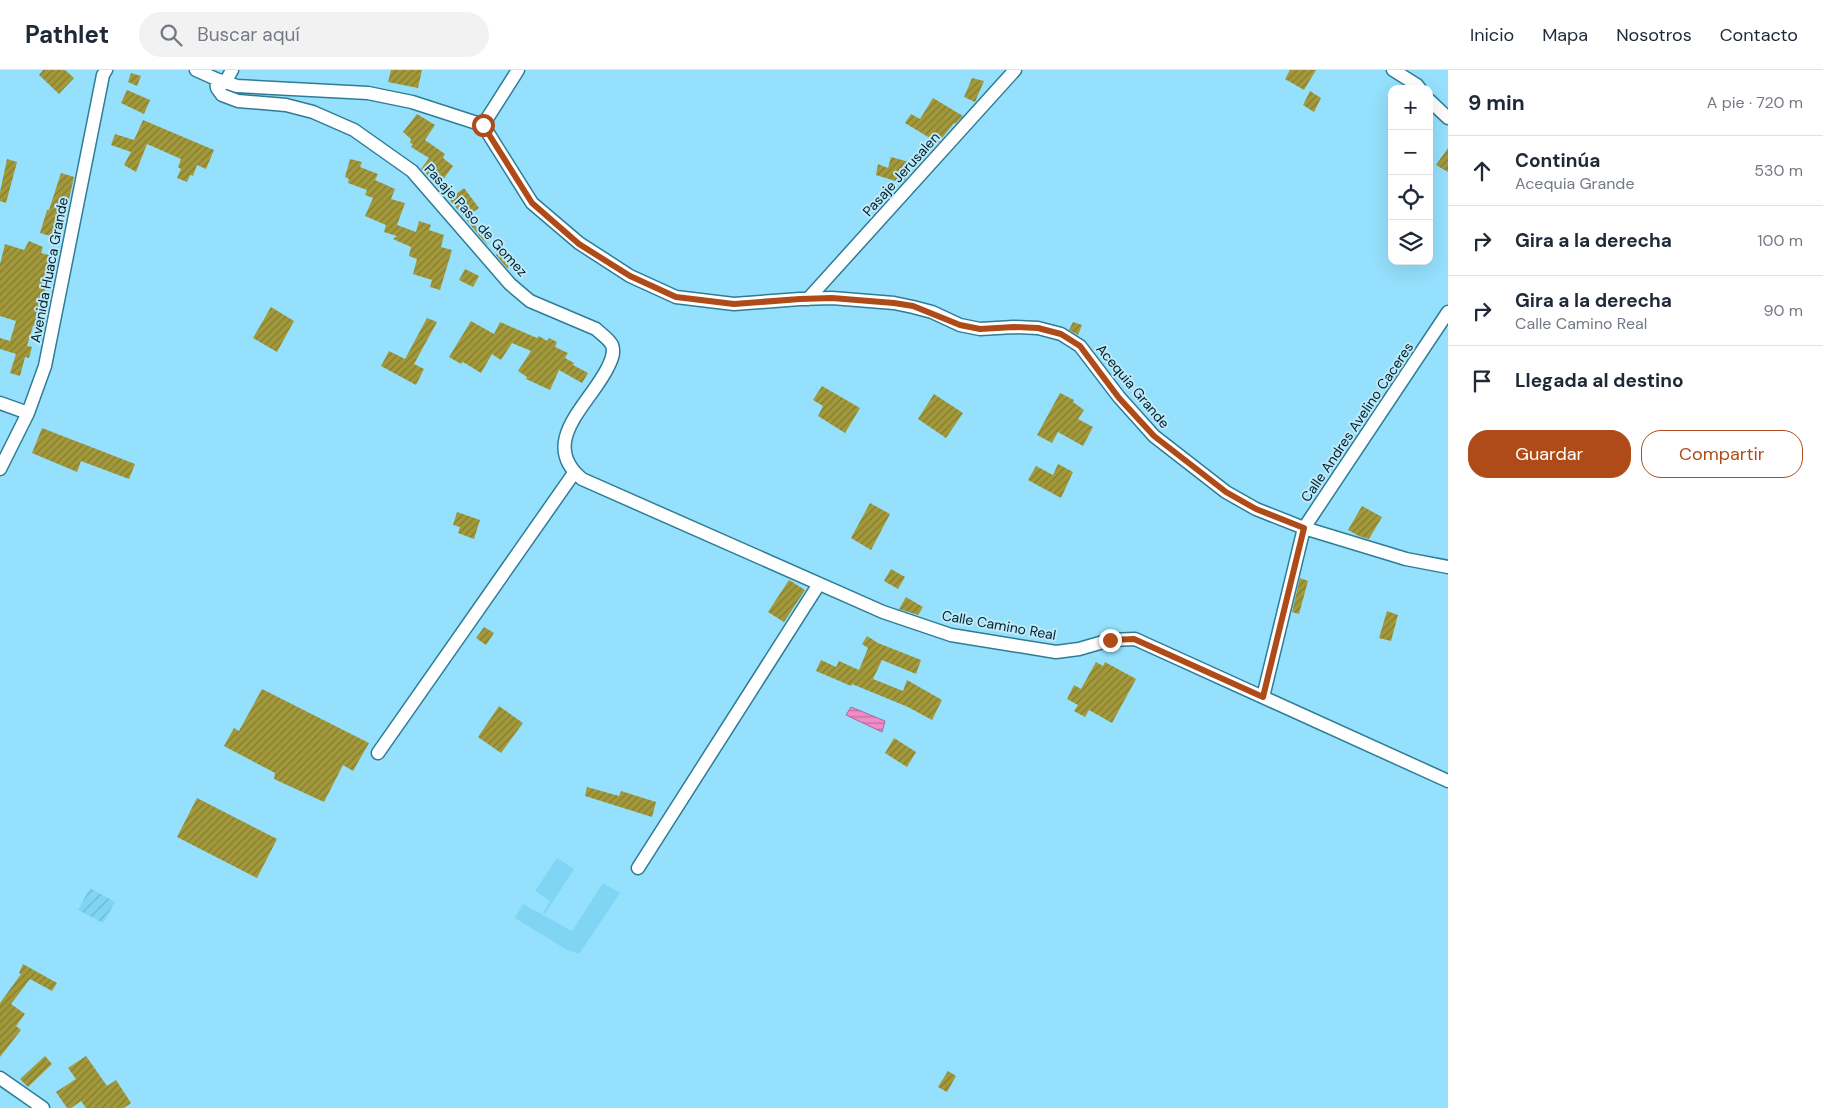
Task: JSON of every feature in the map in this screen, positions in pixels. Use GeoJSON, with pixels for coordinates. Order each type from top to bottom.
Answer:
{"type":"FeatureCollection","features":[{"type":"Feature","properties":{"kind":"street"},"geometry":{"type":"LineString","coordinates":[[196,70],[220,81],[237,86],[368,93],[412,102],[483,125],[518,70]]}},
{"type":"Feature","properties":{"kind":"street"},"geometry":{"type":"LineString","coordinates":[[220,81],[232,70]]}},
{"type":"Feature","properties":{"kind":"street","name":"Pasaje Jerusalen"},"geometry":{"type":"LineString","coordinates":[[808,299],[1016,70]]}},
{"type":"Feature","properties":{"kind":"street"},"geometry":{"type":"LineString","coordinates":[[1393,70],[1417,85]]}},
{"type":"Feature","properties":{"kind":"street","name":"Avenida Huaca Grande"},"geometry":{"type":"LineString","coordinates":[[0,469],[28,413],[45,366],[101,72]]}},
{"type":"Feature","properties":{"kind":"street","name":"Pasaje Paso de Gomez"},"geometry":{"type":"LineString","coordinates":[[220,81],[217,88],[222,95],[238,101],[286,105],[313,112],[354,130],[412,171],[510,284],[530,301],[596,329],[605,336],[612,346],[613,357],[603,378],[571,421],[566,436],[564,452],[568,465],[574,473]]}},
{"type":"Feature","properties":{"kind":"street"},"geometry":{"type":"LineString","coordinates":[[1433,104],[1448,118]]}},
{"type":"Feature","properties":{"kind":"street","name":"Acequia Grande"},"geometry":{"type":"LineString","coordinates":[[483,125],[532,203],[579,244],[630,276],[676,297],[734,304],[832,298],[894,303],[913,306],[960,325],[980,329],[1038,328],[1061,334],[1080,346],[1119,398],[1154,436],[1226,492],[1256,509],[1304,528],[1406,559],[1448,566]]}},
{"type":"Feature","properties":{"kind":"street","name":"Calle Andres Avelino Caceres"},"geometry":{"type":"LineString","coordinates":[[1263,697],[1304,528],[1448,312]]}},
{"type":"Feature","properties":{"kind":"street"},"geometry":{"type":"LineString","coordinates":[[0,403],[28,413]]}},
{"type":"Feature","properties":{"kind":"street"},"geometry":{"type":"LineString","coordinates":[[378,753],[574,473]]}},
{"type":"Feature","properties":{"kind":"street","name":"Calle Camino Real"},"geometry":{"type":"LineString","coordinates":[[574,473],[582,479],[883,612],[951,635],[1056,652],[1079,649],[1110,640],[1134,639],[1448,781]]}},
{"type":"Feature","properties":{"kind":"street"},"geometry":{"type":"LineString","coordinates":[[638,868],[819,584]]}},
{"type":"Feature","properties":{"kind":"street"},"geometry":{"type":"LineString","coordinates":[[0,1078],[43,1108]]}},
{"type":"Feature","properties":{"kind":"shaded area"},"geometry":{"type":"Polygon","coordinates":[[[851,707],[885,721],[882,732],[846,715],[851,707]]]}},
{"type":"Feature","properties":{"kind":"shaded area"},"geometry":{"type":"Polygon","coordinates":[[[557,858],[574,869],[545,914],[543,913],[550,901],[535,891],[557,858]]]}},
{"type":"Feature","properties":{"kind":"shaded area"},"geometry":{"type":"Polygon","coordinates":[[[603,883],[620,893],[579,954],[567,950],[515,918],[523,904],[572,931],[603,883]]]}},
{"type":"Feature","properties":{"kind":"shaded area"},"geometry":{"type":"Polygon","coordinates":[[[90,888],[115,902],[103,923],[78,910],[90,888]]]}},
{"type":"Feature","properties":{"kind":"building"},"geometry":{"type":"Polygon","coordinates":[[[43,70],[65,70],[74,78],[59,94],[39,75],[43,70]]]}},
{"type":"Feature","properties":{"kind":"building"},"geometry":{"type":"Polygon","coordinates":[[[391,70],[422,70],[418,88],[388,82],[391,70]]]}},
{"type":"Feature","properties":{"kind":"building"},"geometry":{"type":"Polygon","coordinates":[[[1290,70],[1316,70],[1304,90],[1285,79],[1290,70]]]}},
{"type":"Feature","properties":{"kind":"building"},"geometry":{"type":"Polygon","coordinates":[[[131,73],[141,76],[137,86],[128,82],[131,73]]]}},
{"type":"Feature","properties":{"kind":"building"},"geometry":{"type":"Polygon","coordinates":[[[972,78],[984,81],[975,102],[964,97],[972,78]]]}},
{"type":"Feature","properties":{"kind":"building"},"geometry":{"type":"Polygon","coordinates":[[[127,90],[150,100],[144,114],[121,103],[127,90]]]}},
{"type":"Feature","properties":{"kind":"building"},"geometry":{"type":"Polygon","coordinates":[[[1310,91],[1321,98],[1314,112],[1303,105],[1310,91]]]}},
{"type":"Feature","properties":{"kind":"building"},"geometry":{"type":"Polygon","coordinates":[[[933,98],[963,116],[954,123],[938,143],[905,123],[911,114],[920,119],[933,98]]]}},
{"type":"Feature","properties":{"kind":"building"},"geometry":{"type":"Polygon","coordinates":[[[417,114],[435,125],[425,140],[445,154],[443,158],[453,166],[439,185],[421,169],[429,158],[411,147],[413,144],[410,143],[411,139],[403,132],[417,114]]]}},
{"type":"Feature","properties":{"kind":"building"},"geometry":{"type":"Polygon","coordinates":[[[143,120],[214,150],[206,169],[197,165],[193,176],[190,175],[187,182],[177,178],[181,169],[178,167],[181,159],[147,144],[136,172],[124,165],[131,152],[111,145],[115,134],[134,140],[143,120]]]}},
{"type":"Feature","properties":{"kind":"building"},"geometry":{"type":"Polygon","coordinates":[[[1448,148],[1448,172],[1436,165],[1448,148]]]}},
{"type":"Feature","properties":{"kind":"building"},"geometry":{"type":"Polygon","coordinates":[[[891,157],[909,162],[906,174],[909,174],[902,183],[876,175],[878,164],[888,168],[891,157]]]}},
{"type":"Feature","properties":{"kind":"building"},"geometry":{"type":"Polygon","coordinates":[[[7,159],[17,162],[6,203],[0,201],[0,192],[7,159]]]}},
{"type":"Feature","properties":{"kind":"building"},"geometry":{"type":"Polygon","coordinates":[[[350,159],[362,162],[360,167],[378,174],[375,180],[395,189],[391,199],[405,203],[397,225],[416,232],[419,221],[431,225],[429,230],[444,235],[441,247],[452,250],[440,290],[430,287],[432,280],[413,274],[417,259],[409,256],[411,247],[393,239],[397,236],[384,232],[386,225],[365,216],[373,198],[365,195],[367,190],[348,183],[349,179],[345,177],[350,159]]]}},
{"type":"Feature","properties":{"kind":"building"},"geometry":{"type":"Polygon","coordinates":[[[61,173],[74,177],[60,239],[40,233],[61,173]]]}},
{"type":"Feature","properties":{"kind":"building"},"geometry":{"type":"Polygon","coordinates":[[[464,188],[479,208],[469,215],[488,246],[449,199],[464,188]]]}},
{"type":"Feature","properties":{"kind":"building"},"geometry":{"type":"Polygon","coordinates":[[[29,241],[43,247],[41,253],[52,256],[41,287],[46,288],[40,307],[43,308],[38,327],[33,326],[27,346],[32,347],[29,358],[25,357],[20,376],[10,373],[16,354],[0,349],[0,338],[10,341],[16,321],[0,316],[0,264],[5,244],[24,250],[29,241]]]}},
{"type":"Feature","properties":{"kind":"building"},"geometry":{"type":"Polygon","coordinates":[[[502,250],[514,262],[507,268],[496,255],[502,250]]]}},
{"type":"Feature","properties":{"kind":"building"},"geometry":{"type":"Polygon","coordinates":[[[465,269],[479,276],[473,287],[459,280],[465,269]]]}},
{"type":"Feature","properties":{"kind":"building"},"geometry":{"type":"Polygon","coordinates":[[[271,307],[294,321],[277,352],[253,338],[271,307]]]}},
{"type":"Feature","properties":{"kind":"building"},"geometry":{"type":"Polygon","coordinates":[[[427,318],[437,322],[414,364],[424,369],[416,385],[381,366],[389,351],[405,359],[427,318]]]}},
{"type":"Feature","properties":{"kind":"building"},"geometry":{"type":"Polygon","coordinates":[[[471,321],[494,334],[500,322],[537,338],[539,336],[547,341],[549,338],[557,342],[555,347],[568,353],[565,358],[588,373],[582,383],[559,370],[550,390],[526,379],[527,377],[518,371],[531,351],[512,343],[501,360],[492,354],[481,373],[463,362],[461,364],[449,357],[471,321]]]}},
{"type":"Feature","properties":{"kind":"building"},"geometry":{"type":"Polygon","coordinates":[[[1073,322],[1082,325],[1078,335],[1069,330],[1073,322]]]}},
{"type":"Feature","properties":{"kind":"building"},"geometry":{"type":"Polygon","coordinates":[[[822,386],[860,408],[845,433],[818,416],[823,406],[813,400],[822,386]]]}},
{"type":"Feature","properties":{"kind":"building"},"geometry":{"type":"Polygon","coordinates":[[[1060,393],[1074,400],[1073,402],[1084,410],[1078,419],[1093,427],[1083,446],[1058,432],[1052,443],[1037,435],[1060,393]]]}},
{"type":"Feature","properties":{"kind":"building"},"geometry":{"type":"Polygon","coordinates":[[[934,394],[963,413],[946,438],[918,419],[934,394]]]}},
{"type":"Feature","properties":{"kind":"building"},"geometry":{"type":"Polygon","coordinates":[[[42,428],[135,464],[129,479],[81,461],[77,472],[32,453],[42,428]]]}},
{"type":"Feature","properties":{"kind":"building"},"geometry":{"type":"Polygon","coordinates":[[[1058,464],[1073,472],[1061,498],[1028,480],[1036,466],[1053,475],[1058,464]]]}},
{"type":"Feature","properties":{"kind":"building"},"geometry":{"type":"Polygon","coordinates":[[[870,503],[890,514],[871,550],[851,538],[870,503]]]}},
{"type":"Feature","properties":{"kind":"building"},"geometry":{"type":"Polygon","coordinates":[[[1362,506],[1382,517],[1369,539],[1348,530],[1362,506]]]}},
{"type":"Feature","properties":{"kind":"building"},"geometry":{"type":"Polygon","coordinates":[[[457,512],[480,520],[474,539],[458,533],[460,527],[453,525],[457,512]]]}},
{"type":"Feature","properties":{"kind":"building"},"geometry":{"type":"Polygon","coordinates":[[[891,569],[905,577],[898,589],[884,581],[891,569]]]}},
{"type":"Feature","properties":{"kind":"building"},"geometry":{"type":"Polygon","coordinates":[[[1300,578],[1308,581],[1299,614],[1292,612],[1300,578]]]}},
{"type":"Feature","properties":{"kind":"building"},"geometry":{"type":"Polygon","coordinates":[[[789,580],[805,590],[784,622],[768,612],[789,580]]]}},
{"type":"Feature","properties":{"kind":"building"},"geometry":{"type":"Polygon","coordinates":[[[906,597],[923,607],[918,615],[899,609],[906,597]]]}},
{"type":"Feature","properties":{"kind":"building"},"geometry":{"type":"Polygon","coordinates":[[[1387,611],[1398,615],[1391,641],[1379,638],[1387,611]]]}},
{"type":"Feature","properties":{"kind":"building"},"geometry":{"type":"Polygon","coordinates":[[[484,627],[494,633],[486,645],[476,638],[484,627]]]}},
{"type":"Feature","properties":{"kind":"building"},"geometry":{"type":"Polygon","coordinates":[[[867,636],[878,643],[921,660],[916,674],[882,660],[873,679],[903,691],[907,680],[942,700],[932,720],[908,707],[816,671],[821,660],[836,667],[839,661],[859,670],[868,648],[862,644],[867,636]]]}},
{"type":"Feature","properties":{"kind":"building"},"geometry":{"type":"Polygon","coordinates":[[[1096,662],[1103,666],[1105,662],[1136,679],[1112,723],[1089,710],[1085,717],[1074,711],[1078,705],[1067,699],[1074,685],[1081,689],[1096,662]]]}},
{"type":"Feature","properties":{"kind":"building"},"geometry":{"type":"Polygon","coordinates":[[[262,689],[369,743],[353,771],[343,765],[324,802],[274,779],[275,773],[224,746],[234,728],[239,731],[262,689]]]}},
{"type":"Feature","properties":{"kind":"building"},"geometry":{"type":"Polygon","coordinates":[[[499,706],[523,723],[501,753],[478,737],[499,706]]]}},
{"type":"Feature","properties":{"kind":"building"},"geometry":{"type":"Polygon","coordinates":[[[894,738],[916,752],[907,767],[885,753],[894,738]]]}},
{"type":"Feature","properties":{"kind":"building"},"geometry":{"type":"Polygon","coordinates":[[[587,787],[619,796],[621,791],[656,802],[652,817],[585,796],[587,787]]]}},
{"type":"Feature","properties":{"kind":"building"},"geometry":{"type":"Polygon","coordinates":[[[197,798],[277,839],[257,878],[177,837],[197,798]]]}},
{"type":"Feature","properties":{"kind":"building"},"geometry":{"type":"Polygon","coordinates":[[[23,964],[57,983],[52,991],[30,979],[11,1004],[25,1014],[16,1026],[21,1030],[0,1057],[0,1003],[21,974],[19,973],[23,964]]]}},
{"type":"Feature","properties":{"kind":"building"},"geometry":{"type":"Polygon","coordinates":[[[45,1056],[52,1064],[28,1087],[20,1079],[45,1056]]]}},
{"type":"Feature","properties":{"kind":"building"},"geometry":{"type":"Polygon","coordinates":[[[86,1056],[107,1086],[116,1080],[131,1103],[124,1108],[86,1108],[81,1101],[71,1108],[67,1108],[56,1092],[76,1079],[68,1068],[86,1056]]]}},
{"type":"Feature","properties":{"kind":"building"},"geometry":{"type":"Polygon","coordinates":[[[948,1071],[956,1076],[947,1092],[938,1087],[948,1071]]]}},
{"type":"Feature","properties":{"kind":"route"},"geometry":{"type":"LineString","coordinates":[[483,125],[532,203],[579,244],[630,276],[676,297],[734,304],[832,298],[894,303],[913,306],[932,312],[960,325],[980,329],[1038,328],[1061,334],[1080,346],[1119,398],[1154,436],[1226,492],[1256,509],[1304,528],[1263,697],[1134,639],[1110,640]]}}]}
